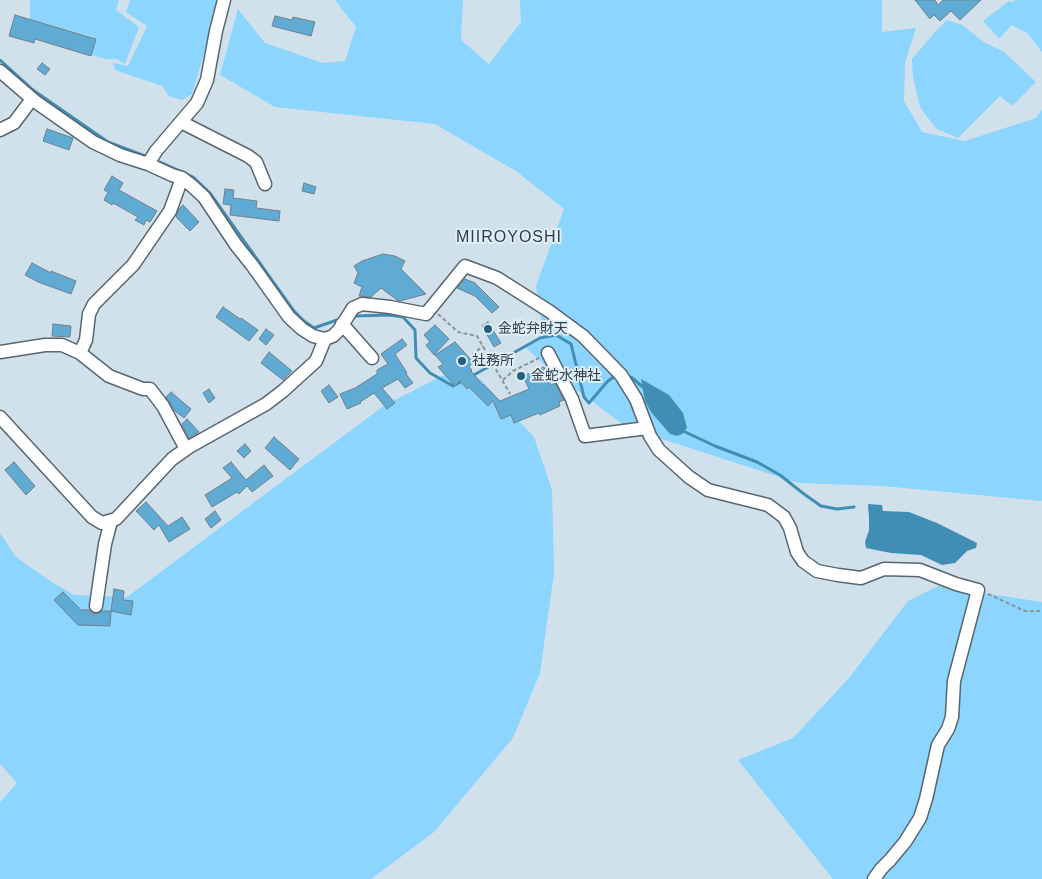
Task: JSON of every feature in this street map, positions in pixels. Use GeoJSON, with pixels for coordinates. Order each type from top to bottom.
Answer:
{"type":"FeatureCollection","features":[{"type":"Feature","properties":{"kind":"street"},"geometry":{"type":"LineString","coordinates":[[148,164],[156,150],[197,103],[207,80],[216,30],[224,0]]}},
{"type":"Feature","properties":{"kind":"street"},"geometry":{"type":"LineString","coordinates":[[0,71],[32,99],[93,142],[120,155],[182,178],[204,196],[236,246],[252,264],[289,317],[302,330],[313,336],[325,338],[333,336],[353,308],[362,304],[426,314],[465,266],[497,278],[549,311],[583,336],[621,375],[636,399],[650,436],[658,450],[689,477],[708,490],[768,505],[784,517],[790,528],[797,552],[803,561],[817,571],[838,576],[861,578],[884,569],[920,570],[978,590],[954,681],[952,717],[948,729],[938,745],[920,818],[906,842],[874,879]]}},
{"type":"Feature","properties":{"kind":"street"},"geometry":{"type":"LineString","coordinates":[[0,130],[14,123],[32,99]]}},
{"type":"Feature","properties":{"kind":"street"},"geometry":{"type":"LineString","coordinates":[[181,122],[248,156],[256,162],[265,184]]}},
{"type":"Feature","properties":{"kind":"street"},"geometry":{"type":"LineString","coordinates":[[80,352],[86,340],[89,314],[94,304],[133,264],[170,211],[182,178]]}},
{"type":"Feature","properties":{"kind":"street"},"geometry":{"type":"LineString","coordinates":[[342,324],[372,358]]}},
{"type":"Feature","properties":{"kind":"street"},"geometry":{"type":"LineString","coordinates":[[0,417],[92,517],[102,523],[111,521],[116,519],[172,459],[186,449],[266,404],[316,361],[325,338]]}},
{"type":"Feature","properties":{"kind":"street"},"geometry":{"type":"LineString","coordinates":[[0,352],[45,345],[62,346],[80,352],[109,376],[143,389],[150,389],[162,406],[186,449]]}},
{"type":"Feature","properties":{"kind":"street"},"geometry":{"type":"LineString","coordinates":[[548,353],[572,399],[586,436],[647,428]]}},
{"type":"Feature","properties":{"kind":"street"},"geometry":{"type":"LineString","coordinates":[[96,606],[105,544],[111,521]]}},
{"type":"Feature","properties":{"kind":"path"},"geometry":{"type":"LineString","coordinates":[[431,308],[458,332],[477,336],[510,394]]}},
{"type":"Feature","properties":{"kind":"path"},"geometry":{"type":"LineString","coordinates":[[472,355],[484,346]]}},
{"type":"Feature","properties":{"kind":"path"},"geometry":{"type":"LineString","coordinates":[[503,380],[513,371],[548,353]]}},
{"type":"Feature","properties":{"kind":"path"},"geometry":{"type":"LineString","coordinates":[[978,590],[1025,611],[1042,610]]}},
{"type":"Feature","properties":{"kind":"shaded area"},"geometry":{"type":"Polygon","coordinates":[[[30,0],[119,0],[116,10],[139,27],[125,64],[117,59],[105,59],[92,55],[94,37],[30,19],[30,0]]]}},
{"type":"Feature","properties":{"kind":"shaded area"},"geometry":{"type":"Polygon","coordinates":[[[130,0],[220,0],[192,94],[182,100],[169,96],[162,86],[115,70],[113,63],[128,66],[147,26],[126,12],[130,0]]]}},
{"type":"Feature","properties":{"kind":"shaded area"},"geometry":{"type":"Polygon","coordinates":[[[335,0],[463,0],[461,40],[489,64],[521,22],[520,0],[882,0],[882,32],[916,28],[905,63],[904,101],[922,132],[965,141],[1036,118],[1042,109],[1042,501],[882,486],[798,483],[628,428],[555,374],[525,347],[544,338],[536,286],[564,209],[516,171],[435,124],[275,107],[220,75],[238,9],[265,43],[323,63],[345,61],[356,27],[335,0]]]}},
{"type":"Feature","properties":{"kind":"shaded area"},"geometry":{"type":"Polygon","coordinates":[[[1014,0],[1042,0],[1042,52],[1027,33],[1012,25],[999,39],[983,21],[1009,1],[1015,2],[1014,0]]]}},
{"type":"Feature","properties":{"kind":"shaded area"},"geometry":{"type":"Polygon","coordinates":[[[947,20],[962,25],[985,43],[1003,51],[1036,82],[1012,106],[1000,96],[958,138],[937,129],[931,122],[920,107],[913,77],[912,59],[947,20]]]}},
{"type":"Feature","properties":{"kind":"shaded area"},"geometry":{"type":"Polygon","coordinates":[[[452,371],[481,380],[534,437],[552,490],[554,573],[540,673],[513,738],[434,832],[371,879],[0,879],[0,802],[17,783],[0,764],[0,533],[16,557],[74,595],[127,597],[385,405],[452,371]]]}},
{"type":"Feature","properties":{"kind":"shaded area"},"geometry":{"type":"Polygon","coordinates":[[[641,379],[669,395],[683,413],[687,428],[682,434],[677,436],[670,434],[651,412],[645,401],[641,379]]]}},
{"type":"Feature","properties":{"kind":"shaded area"},"geometry":{"type":"Polygon","coordinates":[[[868,504],[882,505],[883,511],[909,512],[937,523],[977,543],[976,548],[967,551],[955,563],[942,565],[921,555],[891,553],[866,548],[865,542],[869,530],[868,504]]]}},
{"type":"Feature","properties":{"kind":"shaded area"},"geometry":{"type":"Polygon","coordinates":[[[938,586],[1042,602],[1042,879],[833,879],[738,760],[793,738],[849,678],[908,601],[938,586]]]}},
{"type":"Feature","properties":{"kind":"building"},"geometry":{"type":"Polygon","coordinates":[[[915,0],[935,0],[938,5],[943,0],[981,0],[960,20],[951,11],[940,21],[934,15],[930,19],[915,0]]]}},
{"type":"Feature","properties":{"kind":"building"},"geometry":{"type":"Polygon","coordinates":[[[15,15],[96,39],[91,56],[35,39],[34,43],[9,36],[15,15]]]}},
{"type":"Feature","properties":{"kind":"building"},"geometry":{"type":"Polygon","coordinates":[[[275,16],[292,20],[293,17],[315,22],[311,36],[272,26],[275,16]]]}},
{"type":"Feature","properties":{"kind":"building"},"geometry":{"type":"Polygon","coordinates":[[[42,63],[50,69],[45,75],[37,69],[42,63]]]}},
{"type":"Feature","properties":{"kind":"building"},"geometry":{"type":"Polygon","coordinates":[[[47,129],[73,138],[69,150],[43,141],[47,129]]]}},
{"type":"Feature","properties":{"kind":"building"},"geometry":{"type":"Polygon","coordinates":[[[112,176],[123,183],[119,190],[157,211],[150,222],[146,220],[144,225],[135,220],[138,217],[104,200],[108,192],[104,190],[112,176]]]}},
{"type":"Feature","properties":{"kind":"building"},"geometry":{"type":"Polygon","coordinates":[[[304,183],[316,187],[314,194],[302,191],[304,183]]]}},
{"type":"Feature","properties":{"kind":"building"},"geometry":{"type":"Polygon","coordinates":[[[225,189],[234,190],[233,198],[257,201],[256,208],[280,211],[279,221],[230,215],[231,205],[223,204],[225,189]]]}},
{"type":"Feature","properties":{"kind":"building"},"geometry":{"type":"Polygon","coordinates":[[[183,205],[199,222],[190,231],[176,217],[183,205]]]}},
{"type":"Feature","properties":{"kind":"building"},"geometry":{"type":"Polygon","coordinates":[[[383,254],[395,256],[405,261],[401,269],[426,294],[400,301],[381,288],[371,297],[359,296],[362,287],[354,283],[358,273],[354,266],[362,261],[383,254]]]}},
{"type":"Feature","properties":{"kind":"building"},"geometry":{"type":"Polygon","coordinates":[[[32,263],[51,273],[51,271],[76,281],[71,294],[38,282],[25,275],[32,263]]]}},
{"type":"Feature","properties":{"kind":"building"},"geometry":{"type":"Polygon","coordinates":[[[465,279],[475,283],[499,307],[492,313],[475,296],[457,288],[465,279]]]}},
{"type":"Feature","properties":{"kind":"building"},"geometry":{"type":"Polygon","coordinates":[[[223,307],[258,330],[249,341],[216,317],[223,307]]]}},
{"type":"Feature","properties":{"kind":"building"},"geometry":{"type":"Polygon","coordinates":[[[488,322],[501,343],[494,347],[482,326],[488,322]]]}},
{"type":"Feature","properties":{"kind":"building"},"geometry":{"type":"Polygon","coordinates":[[[53,324],[71,326],[70,337],[52,336],[53,324]]]}},
{"type":"Feature","properties":{"kind":"building"},"geometry":{"type":"Polygon","coordinates":[[[435,325],[449,339],[434,355],[426,345],[430,342],[424,335],[435,325]]]}},
{"type":"Feature","properties":{"kind":"building"},"geometry":{"type":"Polygon","coordinates":[[[266,329],[274,335],[266,345],[259,339],[266,329]]]}},
{"type":"Feature","properties":{"kind":"building"},"geometry":{"type":"Polygon","coordinates":[[[402,339],[407,345],[395,354],[413,383],[405,388],[398,379],[382,388],[395,403],[387,409],[374,393],[361,403],[347,409],[340,394],[355,388],[377,374],[377,370],[388,364],[381,354],[402,339]]]}},
{"type":"Feature","properties":{"kind":"building"},"geometry":{"type":"Polygon","coordinates":[[[455,342],[473,362],[469,367],[471,371],[500,401],[529,389],[523,376],[544,367],[551,385],[555,383],[564,400],[559,402],[560,406],[540,415],[539,413],[514,423],[511,415],[501,419],[493,401],[488,406],[469,387],[467,389],[460,381],[455,386],[438,367],[443,364],[435,355],[455,342]]]}},
{"type":"Feature","properties":{"kind":"building"},"geometry":{"type":"Polygon","coordinates":[[[269,352],[292,371],[283,380],[261,363],[269,352]]]}},
{"type":"Feature","properties":{"kind":"building"},"geometry":{"type":"Polygon","coordinates":[[[329,385],[338,397],[329,403],[321,391],[329,385]]]}},
{"type":"Feature","properties":{"kind":"building"},"geometry":{"type":"Polygon","coordinates":[[[209,389],[215,398],[209,403],[203,393],[209,389]]]}},
{"type":"Feature","properties":{"kind":"building"},"geometry":{"type":"Polygon","coordinates":[[[171,392],[191,409],[184,418],[175,411],[166,397],[171,392]]]}},
{"type":"Feature","properties":{"kind":"building"},"geometry":{"type":"Polygon","coordinates":[[[187,419],[199,432],[189,438],[182,424],[187,419]]]}},
{"type":"Feature","properties":{"kind":"building"},"geometry":{"type":"Polygon","coordinates":[[[274,437],[299,459],[290,470],[265,448],[274,437]]]}},
{"type":"Feature","properties":{"kind":"building"},"geometry":{"type":"Polygon","coordinates":[[[245,444],[251,451],[244,458],[237,451],[245,444]]]}},
{"type":"Feature","properties":{"kind":"building"},"geometry":{"type":"Polygon","coordinates":[[[14,462],[35,486],[26,495],[5,470],[14,462]]]}},
{"type":"Feature","properties":{"kind":"building"},"geometry":{"type":"Polygon","coordinates":[[[231,462],[246,480],[264,465],[273,476],[252,492],[247,486],[239,494],[237,492],[212,507],[205,495],[232,478],[223,468],[231,462]]]}},
{"type":"Feature","properties":{"kind":"building"},"geometry":{"type":"Polygon","coordinates":[[[146,502],[168,526],[182,517],[190,529],[169,542],[159,525],[154,530],[136,511],[146,502]]]}},
{"type":"Feature","properties":{"kind":"building"},"geometry":{"type":"Polygon","coordinates":[[[215,511],[221,520],[211,528],[205,519],[215,511]]]}},
{"type":"Feature","properties":{"kind":"building"},"geometry":{"type":"Polygon","coordinates":[[[114,589],[124,591],[123,600],[133,601],[131,615],[111,611],[114,589]]]}},
{"type":"Feature","properties":{"kind":"building"},"geometry":{"type":"Polygon","coordinates":[[[63,592],[81,610],[89,610],[95,614],[111,611],[110,626],[78,625],[54,600],[63,592]]]}},
{"type":"Feature","properties":{"kind":"waterway"},"geometry":{"type":"LineString","coordinates":[[0,60],[33,90],[108,142],[145,156]]}},
{"type":"Feature","properties":{"kind":"waterway"},"geometry":{"type":"LineString","coordinates":[[160,162],[193,177],[210,193],[294,311],[304,321],[314,328],[337,320]]}},
{"type":"Feature","properties":{"kind":"waterway"},"geometry":{"type":"LineString","coordinates":[[355,316],[389,315],[403,317],[415,330],[416,358],[430,373],[453,386],[464,380]]}},
{"type":"Feature","properties":{"kind":"waterway"},"geometry":{"type":"LineString","coordinates":[[472,376],[540,338],[556,335],[571,344],[584,397],[589,403],[607,382],[617,377]]}},
{"type":"Feature","properties":{"kind":"waterway"},"geometry":{"type":"LineString","coordinates":[[631,377],[644,388]]}},
{"type":"Feature","properties":{"kind":"waterway"},"geometry":{"type":"LineString","coordinates":[[681,430],[715,446],[757,462],[780,475],[821,506],[837,509],[854,507]]}},
{"type":"Feature","properties":{"kind":"place","name":"金蛇弁財天"},"geometry":{"type":"Point","coordinates":[488,329]}},
{"type":"Feature","properties":{"kind":"place","name":"社務所"},"geometry":{"type":"Point","coordinates":[462,361]}},
{"type":"Feature","properties":{"kind":"place","name":"金蛇水神社"},"geometry":{"type":"Point","coordinates":[521,376]}},
{"type":"Feature","properties":{"kind":"district","name":"MIIROYOSHI"},"geometry":{"type":"Point","coordinates":[509,238]}}]}
